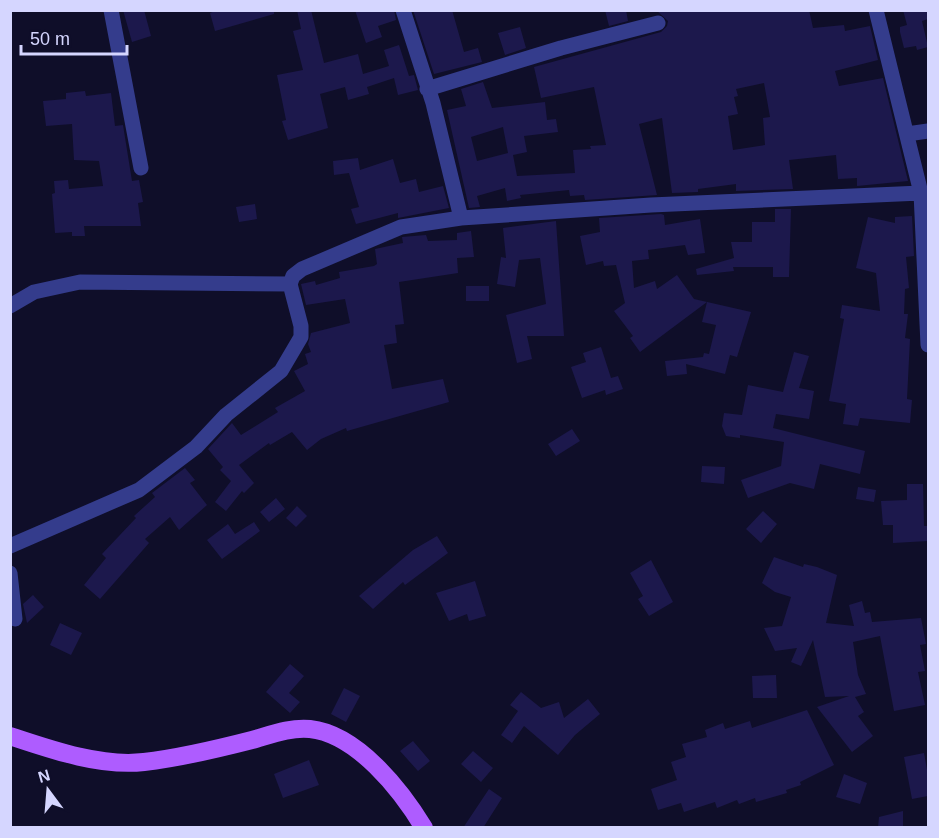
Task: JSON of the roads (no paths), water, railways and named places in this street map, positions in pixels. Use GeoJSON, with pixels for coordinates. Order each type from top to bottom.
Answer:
{"type":"FeatureCollection","features":[{"type":"Feature","properties":{"kind":"main road"},"geometry":{"type":"LineString","coordinates":[[10,736],[69,754],[142,763],[210,750],[280,732],[309,729],[323,732],[349,746],[384,772],[404,795],[424,828]]}},
{"type":"Feature","properties":{"kind":"street"},"geometry":{"type":"LineString","coordinates":[[111,10],[141,168]]}},
{"type":"Feature","properties":{"kind":"street"},"geometry":{"type":"LineString","coordinates":[[403,10],[427,89],[460,218]]}},
{"type":"Feature","properties":{"kind":"street"},"geometry":{"type":"LineString","coordinates":[[876,10],[921,193],[928,345]]}},
{"type":"Feature","properties":{"kind":"street"},"geometry":{"type":"LineString","coordinates":[[427,89],[561,48],[658,23]]}},
{"type":"Feature","properties":{"kind":"street"},"geometry":{"type":"LineString","coordinates":[[907,134],[928,130]]}},
{"type":"Feature","properties":{"kind":"street"},"geometry":{"type":"LineString","coordinates":[[10,546],[139,490],[196,447],[226,415],[281,371],[301,337],[302,326],[290,284],[293,276],[302,269],[400,227],[460,218],[651,205],[921,193]]}},
{"type":"Feature","properties":{"kind":"street"},"geometry":{"type":"LineString","coordinates":[[10,306],[34,292],[80,282],[290,284]]}},
{"type":"Feature","properties":{"kind":"street"},"geometry":{"type":"LineString","coordinates":[[10,573],[15,619]]}}]}
